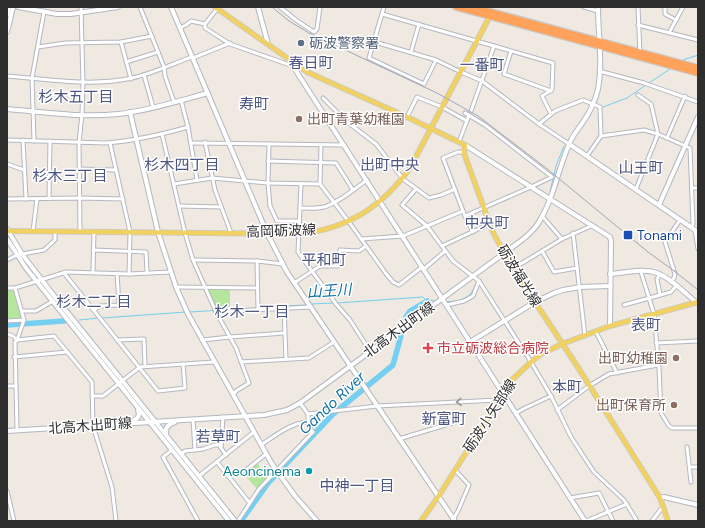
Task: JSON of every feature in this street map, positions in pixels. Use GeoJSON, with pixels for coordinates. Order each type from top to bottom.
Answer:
{"type":"FeatureCollection","features":[{"type":"Feature","properties":{"kind":"highway"},"geometry":{"type":"LineString","coordinates":[[456,7],[491,14],[698,68]]}},
{"type":"Feature","properties":{"kind":"highway"},"geometry":{"type":"LineString","coordinates":[[473,7],[491,14]]}},
{"type":"Feature","properties":{"kind":"highway"},"geometry":{"type":"LineString","coordinates":[[491,14],[495,7]]}},
{"type":"Feature","properties":{"kind":"highway"},"geometry":{"type":"LineString","coordinates":[[640,54],[698,73]]}},
{"type":"Feature","properties":{"kind":"main road"},"geometry":{"type":"LineString","coordinates":[[216,8],[307,72],[431,128],[465,146]]}},
{"type":"Feature","properties":{"kind":"main road","name":"高岡砺波線"},"geometry":{"type":"LineString","coordinates":[[7,230],[55,232],[299,234],[330,228],[349,222],[381,201],[393,190],[410,168],[491,14]]}},
{"type":"Feature","properties":{"kind":"main road","name":"砺波福光線"},"geometry":{"type":"LineString","coordinates":[[465,146],[464,152],[489,224],[535,302],[660,498],[668,521]]}},
{"type":"Feature","properties":{"kind":"main road","name":"砺波小矢部線"},"geometry":{"type":"LineString","coordinates":[[421,521],[438,497],[498,400],[512,380],[531,362],[542,354],[562,344],[610,326],[698,303]]}},
{"type":"Feature","properties":{"kind":"street"},"geometry":{"type":"LineString","coordinates":[[7,15],[9,7]]}},
{"type":"Feature","properties":{"kind":"street"},"geometry":{"type":"LineString","coordinates":[[7,32],[13,7]]}},
{"type":"Feature","properties":{"kind":"street"},"geometry":{"type":"LineString","coordinates":[[18,7],[58,14],[81,14],[118,7]]}},
{"type":"Feature","properties":{"kind":"street"},"geometry":{"type":"LineString","coordinates":[[80,232],[79,142],[83,83],[81,7]]}},
{"type":"Feature","properties":{"kind":"street"},"geometry":{"type":"LineString","coordinates":[[140,7],[164,67],[165,76],[174,102]]}},
{"type":"Feature","properties":{"kind":"street"},"geometry":{"type":"LineString","coordinates":[[171,7],[267,233],[283,264],[294,283],[453,520]]}},
{"type":"Feature","properties":{"kind":"street"},"geometry":{"type":"LineString","coordinates":[[258,7],[268,44]]}},
{"type":"Feature","properties":{"kind":"street"},"geometry":{"type":"LineString","coordinates":[[280,7],[314,32],[317,29],[320,7]]}},
{"type":"Feature","properties":{"kind":"street"},"geometry":{"type":"LineString","coordinates":[[384,7],[369,58],[424,84],[436,60]]}},
{"type":"Feature","properties":{"kind":"street"},"geometry":{"type":"LineString","coordinates":[[584,7],[598,9]]}},
{"type":"Feature","properties":{"kind":"street"},"geometry":{"type":"LineString","coordinates":[[638,7],[640,54]]}},
{"type":"Feature","properties":{"kind":"street"},"geometry":{"type":"LineString","coordinates":[[665,7],[665,14],[676,20]]}},
{"type":"Feature","properties":{"kind":"street"},"geometry":{"type":"LineString","coordinates":[[669,33],[683,7]]}},
{"type":"Feature","properties":{"kind":"street"},"geometry":{"type":"LineString","coordinates":[[205,24],[216,8]]}},
{"type":"Feature","properties":{"kind":"street","name":"北高木出町線"},"geometry":{"type":"LineString","coordinates":[[7,431],[275,414],[300,403],[443,299],[532,231],[542,216],[550,199],[569,144],[594,104],[598,90],[599,71],[598,9]]}},
{"type":"Feature","properties":{"kind":"street"},"geometry":{"type":"LineString","coordinates":[[34,141],[32,78],[44,12]]}},
{"type":"Feature","properties":{"kind":"street"},"geometry":{"type":"LineString","coordinates":[[382,14],[553,63],[552,89],[542,96],[551,114]]}},
{"type":"Feature","properties":{"kind":"street"},"geometry":{"type":"LineString","coordinates":[[180,28],[191,21],[205,24]]}},
{"type":"Feature","properties":{"kind":"street"},"geometry":{"type":"LineString","coordinates":[[205,24],[205,28],[230,43],[290,65],[292,64]]}},
{"type":"Feature","properties":{"kind":"street"},"geometry":{"type":"LineString","coordinates":[[411,52],[419,24]]}},
{"type":"Feature","properties":{"kind":"street"},"geometry":{"type":"LineString","coordinates":[[638,25],[698,40]]}},
{"type":"Feature","properties":{"kind":"street"},"geometry":{"type":"LineString","coordinates":[[38,47],[65,43],[121,42],[152,36]]}},
{"type":"Feature","properties":{"kind":"street"},"geometry":{"type":"LineString","coordinates":[[121,42],[131,78]]}},
{"type":"Feature","properties":{"kind":"street"},"geometry":{"type":"LineString","coordinates":[[374,42],[436,60],[482,81],[539,124],[695,230]]}},
{"type":"Feature","properties":{"kind":"street"},"geometry":{"type":"LineString","coordinates":[[7,76],[83,83],[106,82],[144,75],[230,43]]}},
{"type":"Feature","properties":{"kind":"street"},"geometry":{"type":"LineString","coordinates":[[471,111],[494,46]]}},
{"type":"Feature","properties":{"kind":"street"},"geometry":{"type":"LineString","coordinates":[[511,51],[504,74],[550,91]]}},
{"type":"Feature","properties":{"kind":"street"},"geometry":{"type":"LineString","coordinates":[[126,62],[158,52]]}},
{"type":"Feature","properties":{"kind":"street"},"geometry":{"type":"LineString","coordinates":[[288,59],[586,521],[627,504]]}},
{"type":"Feature","properties":{"kind":"street"},"geometry":{"type":"LineString","coordinates":[[599,71],[644,83],[698,102]]}},
{"type":"Feature","properties":{"kind":"street"},"geometry":{"type":"LineString","coordinates":[[144,75],[153,107]]}},
{"type":"Feature","properties":{"kind":"street"},"geometry":{"type":"LineString","coordinates":[[7,109],[104,115],[130,112],[208,93]]}},
{"type":"Feature","properties":{"kind":"street"},"geometry":{"type":"LineString","coordinates":[[636,189],[658,134],[651,104],[638,95]]}},
{"type":"Feature","properties":{"kind":"street"},"geometry":{"type":"LineString","coordinates":[[667,138],[684,96]]}},
{"type":"Feature","properties":{"kind":"street"},"geometry":{"type":"LineString","coordinates":[[407,117],[417,97],[442,107],[468,121]]}},
{"type":"Feature","properties":{"kind":"street"},"geometry":{"type":"LineString","coordinates":[[323,98],[346,121],[376,144],[402,179],[429,198],[455,189]]}},
{"type":"Feature","properties":{"kind":"street"},"geometry":{"type":"LineString","coordinates":[[181,100],[188,127],[197,180]]}},
{"type":"Feature","properties":{"kind":"street"},"geometry":{"type":"LineString","coordinates":[[539,124],[551,114],[567,105],[583,100],[594,104],[600,108],[601,136],[587,156]]}},
{"type":"Feature","properties":{"kind":"street"},"geometry":{"type":"LineString","coordinates":[[130,112],[158,232],[176,287],[188,314],[276,471],[317,521]]}},
{"type":"Feature","properties":{"kind":"street"},"geometry":{"type":"LineString","coordinates":[[465,113],[490,129],[552,177],[465,216]]}},
{"type":"Feature","properties":{"kind":"street"},"geometry":{"type":"LineString","coordinates":[[459,142],[470,115]]}},
{"type":"Feature","properties":{"kind":"street"},"geometry":{"type":"LineString","coordinates":[[659,205],[697,120]]}},
{"type":"Feature","properties":{"kind":"street"},"geometry":{"type":"LineString","coordinates":[[7,140],[110,143],[136,140],[188,127]]}},
{"type":"Feature","properties":{"kind":"street"},"geometry":{"type":"LineString","coordinates":[[601,136],[644,130],[658,134],[691,150],[693,223],[698,249]]}},
{"type":"Feature","properties":{"kind":"street"},"geometry":{"type":"LineString","coordinates":[[162,134],[185,233],[193,260],[216,312],[236,348],[249,383],[236,391],[233,395]]}},
{"type":"Feature","properties":{"kind":"street"},"geometry":{"type":"LineString","coordinates":[[22,140],[26,199]]}},
{"type":"Feature","properties":{"kind":"street"},"geometry":{"type":"LineString","coordinates":[[50,141],[50,198]]}},
{"type":"Feature","properties":{"kind":"street"},"geometry":{"type":"LineString","coordinates":[[205,142],[212,178],[231,233]]}},
{"type":"Feature","properties":{"kind":"street"},"geometry":{"type":"LineString","coordinates":[[110,143],[130,232],[130,274]]}},
{"type":"Feature","properties":{"kind":"street"},"geometry":{"type":"LineString","coordinates":[[191,143],[344,145]]}},
{"type":"Feature","properties":{"kind":"street"},"geometry":{"type":"LineString","coordinates":[[269,144],[268,183],[270,206],[277,221],[299,221]]}},
{"type":"Feature","properties":{"kind":"street"},"geometry":{"type":"LineString","coordinates":[[321,145],[320,184],[386,275],[393,282],[399,285],[445,251]]}},
{"type":"Feature","properties":{"kind":"street"},"geometry":{"type":"LineString","coordinates":[[465,146],[610,237],[610,326]]}},
{"type":"Feature","properties":{"kind":"street"},"geometry":{"type":"LineString","coordinates":[[464,152],[458,152],[443,158],[465,216],[473,232]]}},
{"type":"Feature","properties":{"kind":"street"},"geometry":{"type":"LineString","coordinates":[[268,161],[336,163],[353,190]]}},
{"type":"Feature","properties":{"kind":"street"},"geometry":{"type":"LineString","coordinates":[[7,164],[24,170]]}},
{"type":"Feature","properties":{"kind":"street"},"geometry":{"type":"LineString","coordinates":[[79,169],[116,170]]}},
{"type":"Feature","properties":{"kind":"street"},"geometry":{"type":"LineString","coordinates":[[174,184],[212,178],[268,183],[320,184]]}},
{"type":"Feature","properties":{"kind":"street"},"geometry":{"type":"LineString","coordinates":[[300,208],[324,207],[367,180]]}},
{"type":"Feature","properties":{"kind":"street"},"geometry":{"type":"LineString","coordinates":[[301,184],[298,252],[336,304],[350,320],[370,351]]}},
{"type":"Feature","properties":{"kind":"street"},"geometry":{"type":"LineString","coordinates":[[692,188],[698,188]]}},
{"type":"Feature","properties":{"kind":"street"},"geometry":{"type":"LineString","coordinates":[[416,189],[402,204],[427,226],[454,262],[479,281],[531,362],[551,396],[571,437],[594,472],[624,500],[637,521]]}},
{"type":"Feature","properties":{"kind":"street"},"geometry":{"type":"LineString","coordinates":[[7,199],[80,198],[123,200]]}},
{"type":"Feature","properties":{"kind":"street"},"geometry":{"type":"LineString","coordinates":[[33,231],[37,199]]}},
{"type":"Feature","properties":{"kind":"street"},"geometry":{"type":"LineString","coordinates":[[179,206],[221,207]]}},
{"type":"Feature","properties":{"kind":"street"},"geometry":{"type":"LineString","coordinates":[[361,239],[403,236],[463,211]]}},
{"type":"Feature","properties":{"kind":"street"},"geometry":{"type":"LineString","coordinates":[[542,216],[562,239]]}},
{"type":"Feature","properties":{"kind":"street"},"geometry":{"type":"LineString","coordinates":[[671,282],[675,274],[665,242],[680,220]]}},
{"type":"Feature","properties":{"kind":"street"},"geometry":{"type":"LineString","coordinates":[[442,246],[489,224]]}},
{"type":"Feature","properties":{"kind":"street"},"geometry":{"type":"LineString","coordinates":[[514,268],[572,233],[591,226]]}},
{"type":"Feature","properties":{"kind":"street"},"geometry":{"type":"LineString","coordinates":[[7,230],[53,301],[167,436],[236,521],[259,489],[313,432],[308,426],[308,414],[300,403]]}},
{"type":"Feature","properties":{"kind":"street"},"geometry":{"type":"LineString","coordinates":[[7,260],[17,255],[44,250],[55,240],[55,232]]}},
{"type":"Feature","properties":{"kind":"street"},"geometry":{"type":"LineString","coordinates":[[93,272],[94,232]]}},
{"type":"Feature","properties":{"kind":"street"},"geometry":{"type":"LineString","coordinates":[[572,233],[585,336]]}},
{"type":"Feature","properties":{"kind":"street"},"geometry":{"type":"LineString","coordinates":[[7,239],[17,255],[39,280],[120,382],[137,407],[229,521]]}},
{"type":"Feature","properties":{"kind":"street"},"geometry":{"type":"LineString","coordinates":[[294,283],[320,266],[338,266],[340,250],[359,251],[366,246]]}},
{"type":"Feature","properties":{"kind":"street"},"geometry":{"type":"LineString","coordinates":[[93,250],[146,252],[147,273]]}},
{"type":"Feature","properties":{"kind":"street"},"geometry":{"type":"LineString","coordinates":[[542,251],[554,272],[577,268]]}},
{"type":"Feature","properties":{"kind":"street"},"geometry":{"type":"LineString","coordinates":[[193,260],[257,261],[283,264]]}},
{"type":"Feature","properties":{"kind":"street"},"geometry":{"type":"LineString","coordinates":[[257,261],[258,310]]}},
{"type":"Feature","properties":{"kind":"street"},"geometry":{"type":"LineString","coordinates":[[7,288],[15,288],[64,272],[130,274],[171,272]]}},
{"type":"Feature","properties":{"kind":"street"},"geometry":{"type":"LineString","coordinates":[[64,272],[158,391],[185,388],[183,364]]}},
{"type":"Feature","properties":{"kind":"street"},"geometry":{"type":"LineString","coordinates":[[610,274],[641,272],[660,274],[698,303]]}},
{"type":"Feature","properties":{"kind":"street"},"geometry":{"type":"LineString","coordinates":[[641,272],[654,314],[661,413],[669,426],[672,428],[698,428]]}},
{"type":"Feature","properties":{"kind":"street"},"geometry":{"type":"LineString","coordinates":[[94,310],[100,306],[119,305],[117,273]]}},
{"type":"Feature","properties":{"kind":"street"},"geometry":{"type":"LineString","coordinates":[[660,274],[657,279],[660,295]]}},
{"type":"Feature","properties":{"kind":"street"},"geometry":{"type":"LineString","coordinates":[[447,305],[464,301],[473,296],[479,281]]}},
{"type":"Feature","properties":{"kind":"street"},"geometry":{"type":"LineString","coordinates":[[176,287],[204,286],[257,288]]}},
{"type":"Feature","properties":{"kind":"street"},"geometry":{"type":"LineString","coordinates":[[470,342],[535,302],[561,290],[580,287],[610,286]]}},
{"type":"Feature","properties":{"kind":"street"},"geometry":{"type":"LineString","coordinates":[[624,305],[671,292],[676,286]]}},
{"type":"Feature","properties":{"kind":"street"},"geometry":{"type":"LineString","coordinates":[[15,288],[24,320],[15,342],[14,357],[17,430]]}},
{"type":"Feature","properties":{"kind":"street"},"geometry":{"type":"LineString","coordinates":[[22,311],[36,310],[53,301]]}},
{"type":"Feature","properties":{"kind":"street"},"geometry":{"type":"LineString","coordinates":[[216,312],[310,307]]}},
{"type":"Feature","properties":{"kind":"street"},"geometry":{"type":"LineString","coordinates":[[284,308],[286,359]]}},
{"type":"Feature","properties":{"kind":"street"},"geometry":{"type":"LineString","coordinates":[[7,321],[24,320]]}},
{"type":"Feature","properties":{"kind":"street"},"geometry":{"type":"LineString","coordinates":[[596,332],[617,372]]}},
{"type":"Feature","properties":{"kind":"street"},"geometry":{"type":"LineString","coordinates":[[202,340],[284,333]]}},
{"type":"Feature","properties":{"kind":"street"},"geometry":{"type":"LineString","coordinates":[[7,334],[13,336],[17,340],[54,336],[92,382],[93,426],[112,487],[116,521]]}},
{"type":"Feature","properties":{"kind":"street"},"geometry":{"type":"LineString","coordinates":[[117,340],[144,339],[145,366]]}},
{"type":"Feature","properties":{"kind":"street"},"geometry":{"type":"LineString","coordinates":[[656,343],[698,341]]}},
{"type":"Feature","properties":{"kind":"street"},"geometry":{"type":"LineString","coordinates":[[241,362],[309,358],[334,342]]}},
{"type":"Feature","properties":{"kind":"street"},"geometry":{"type":"LineString","coordinates":[[14,357],[67,352]]}},
{"type":"Feature","properties":{"kind":"street"},"geometry":{"type":"LineString","coordinates":[[92,396],[103,396],[139,367],[214,362]]}},
{"type":"Feature","properties":{"kind":"street"},"geometry":{"type":"LineString","coordinates":[[557,410],[589,386],[609,374],[658,365]]}},
{"type":"Feature","properties":{"kind":"street"},"geometry":{"type":"LineString","coordinates":[[7,386],[16,386]]}},
{"type":"Feature","properties":{"kind":"street"},"geometry":{"type":"LineString","coordinates":[[516,413],[551,396]]}},
{"type":"Feature","properties":{"kind":"street"},"geometry":{"type":"LineString","coordinates":[[308,414],[377,406],[498,400]]}},
{"type":"Feature","properties":{"kind":"street"},"geometry":{"type":"LineString","coordinates":[[118,424],[137,419],[139,415],[137,407]]}},
{"type":"Feature","properties":{"kind":"street"},"geometry":{"type":"LineString","coordinates":[[221,448],[223,417]]}},
{"type":"Feature","properties":{"kind":"street"},"geometry":{"type":"LineString","coordinates":[[193,419],[195,450]]}},
{"type":"Feature","properties":{"kind":"street"},"geometry":{"type":"LineString","coordinates":[[167,436],[166,428],[168,425],[187,420]]}},
{"type":"Feature","properties":{"kind":"street"},"geometry":{"type":"LineString","coordinates":[[261,445],[283,431],[303,421],[308,422]]}},
{"type":"Feature","properties":{"kind":"street"},"geometry":{"type":"LineString","coordinates":[[399,439],[452,423]]}},
{"type":"Feature","properties":{"kind":"street"},"geometry":{"type":"LineString","coordinates":[[199,476],[254,432]]}},
{"type":"Feature","properties":{"kind":"street"},"geometry":{"type":"LineString","coordinates":[[194,435],[222,434]]}},
{"type":"Feature","properties":{"kind":"street"},"geometry":{"type":"LineString","coordinates":[[181,454],[185,451],[218,445],[226,454]]}},
{"type":"Feature","properties":{"kind":"street"},"geometry":{"type":"LineString","coordinates":[[687,447],[691,482]]}},
{"type":"Feature","properties":{"kind":"street"},"geometry":{"type":"LineString","coordinates":[[172,450],[163,457],[198,521]]}},
{"type":"Feature","properties":{"kind":"street"},"geometry":{"type":"LineString","coordinates":[[228,476],[246,470],[266,454]]}},
{"type":"Feature","properties":{"kind":"street"},"geometry":{"type":"LineString","coordinates":[[217,462],[249,502]]}},
{"type":"Feature","properties":{"kind":"street"},"geometry":{"type":"LineString","coordinates":[[690,467],[698,467]]}},
{"type":"Feature","properties":{"kind":"street"},"geometry":{"type":"LineString","coordinates":[[453,520],[469,485],[455,470]]}},
{"type":"Feature","properties":{"kind":"street"},"geometry":{"type":"LineString","coordinates":[[7,491],[14,521]]}},
{"type":"Feature","properties":{"kind":"street"},"geometry":{"type":"LineString","coordinates":[[570,498],[599,493],[613,521]]}},
{"type":"Feature","properties":{"kind":"street"},"geometry":{"type":"LineString","coordinates":[[660,498],[664,497],[698,505]]}},
{"type":"Feature","properties":{"kind":"street"},"geometry":{"type":"LineString","coordinates":[[652,521],[661,509],[664,508]]}},
{"type":"Feature","properties":{"kind":"green space"},"geometry":{"type":"Polygon","coordinates":[[[206,287],[230,288],[230,307],[215,308],[206,287]]]}},
{"type":"Feature","properties":{"kind":"green space"},"geometry":{"type":"Polygon","coordinates":[[[14,289],[22,318],[7,319],[7,290],[14,289]]]}},
{"type":"Feature","properties":{"kind":"green space"},"geometry":{"type":"Polygon","coordinates":[[[257,462],[267,478],[257,489],[243,473],[257,462]]]}},
{"type":"Feature","properties":{"kind":"waterway"},"geometry":{"type":"LineString","coordinates":[[214,16],[218,10]]}},
{"type":"Feature","properties":{"kind":"waterway"},"geometry":{"type":"LineString","coordinates":[[683,60],[698,55]]}},
{"type":"Feature","properties":{"kind":"waterway"},"geometry":{"type":"LineString","coordinates":[[649,83],[670,69]]}},
{"type":"Feature","properties":{"kind":"waterway"},"geometry":{"type":"LineString","coordinates":[[603,107],[627,98],[646,85]]}},
{"type":"Feature","properties":{"kind":"waterway"},"geometry":{"type":"LineString","coordinates":[[550,192],[556,166],[564,146]]}},
{"type":"Feature","properties":{"kind":"waterway","name":"山王川"},"geometry":{"type":"LineString","coordinates":[[445,302],[455,301],[467,297],[473,291],[475,286]]}},
{"type":"Feature","properties":{"kind":"waterway","name":"山王川"},"geometry":{"type":"LineString","coordinates":[[337,303],[423,297],[427,301],[432,300],[436,302]]}},
{"type":"Feature","properties":{"kind":"waterway","name":"Gando River"},"geometry":{"type":"LineString","coordinates":[[241,521],[269,482],[333,414],[393,365],[406,317],[410,311],[427,301]]}},
{"type":"Feature","properties":{"kind":"waterway","name":"山王川"},"geometry":{"type":"LineString","coordinates":[[311,304],[334,303]]}},
{"type":"Feature","properties":{"kind":"waterway","name":"山王川"},"geometry":{"type":"LineString","coordinates":[[260,307],[306,305]]}},
{"type":"Feature","properties":{"kind":"waterway","name":"山王川"},"geometry":{"type":"LineString","coordinates":[[190,312],[256,308]]}},
{"type":"Feature","properties":{"kind":"waterway","name":"山王川"},"geometry":{"type":"LineString","coordinates":[[102,318],[186,312]]}},
{"type":"Feature","properties":{"kind":"waterway","name":"山王川"},"geometry":{"type":"LineString","coordinates":[[79,320],[99,318]]}},
{"type":"Feature","properties":{"kind":"waterway","name":"山王川"},"geometry":{"type":"LineString","coordinates":[[7,325],[64,321]]}},
{"type":"Feature","properties":{"kind":"railway"},"geometry":{"type":"LineString","coordinates":[[272,7],[289,21],[309,33],[437,93],[478,116],[546,168],[648,252],[677,273]]}},
{"type":"Feature","properties":{"kind":"railway"},"geometry":{"type":"LineString","coordinates":[[673,270],[698,290]]}},
{"type":"Feature","properties":{"kind":"place","name":"砺波警察署"},"geometry":{"type":"Point","coordinates":[301,43]}},
{"type":"Feature","properties":{"kind":"place","name":"出町青葉幼稚園"},"geometry":{"type":"Point","coordinates":[299,119]}},
{"type":"Feature","properties":{"kind":"place","name":"Tonami"},"geometry":{"type":"Point","coordinates":[628,235]}},
{"type":"Feature","properties":{"kind":"place","name":"市立砺波総合病院"},"geometry":{"type":"Point","coordinates":[428,348]}},
{"type":"Feature","properties":{"kind":"place","name":"出町幼稚園"},"geometry":{"type":"Point","coordinates":[676,358]}},
{"type":"Feature","properties":{"kind":"place","name":"出町保育所"},"geometry":{"type":"Point","coordinates":[674,405]}},
{"type":"Feature","properties":{"kind":"place","name":"Aeoncinema"},"geometry":{"type":"Point","coordinates":[309,471]}},
{"type":"Feature","properties":{"kind":"district","name":"春日町"},"geometry":{"type":"Point","coordinates":[311,63]}},
{"type":"Feature","properties":{"kind":"district","name":"一番町"},"geometry":{"type":"Point","coordinates":[482,65]}},
{"type":"Feature","properties":{"kind":"district","name":"杉木五丁目"},"geometry":{"type":"Point","coordinates":[76,97]}},
{"type":"Feature","properties":{"kind":"district","name":"寿町"},"geometry":{"type":"Point","coordinates":[254,104]}},
{"type":"Feature","properties":{"kind":"district","name":"杉木四丁目"},"geometry":{"type":"Point","coordinates":[182,165]}},
{"type":"Feature","properties":{"kind":"district","name":"出町中央"},"geometry":{"type":"Point","coordinates":[390,165]}},
{"type":"Feature","properties":{"kind":"district","name":"山王町"},"geometry":{"type":"Point","coordinates":[641,168]}},
{"type":"Feature","properties":{"kind":"district","name":"杉木三丁目"},"geometry":{"type":"Point","coordinates":[70,176]}},
{"type":"Feature","properties":{"kind":"district","name":"中央町"},"geometry":{"type":"Point","coordinates":[487,223]}},
{"type":"Feature","properties":{"kind":"district","name":"平和町"},"geometry":{"type":"Point","coordinates":[324,260]}},
{"type":"Feature","properties":{"kind":"district","name":"杉木二丁目"},"geometry":{"type":"Point","coordinates":[94,302]}},
{"type":"Feature","properties":{"kind":"district","name":"杉木一丁目"},"geometry":{"type":"Point","coordinates":[252,312]}},
{"type":"Feature","properties":{"kind":"district","name":"表町"},"geometry":{"type":"Point","coordinates":[646,325]}},
{"type":"Feature","properties":{"kind":"district","name":"本町"},"geometry":{"type":"Point","coordinates":[567,387]}},
{"type":"Feature","properties":{"kind":"district","name":"新富町"},"geometry":{"type":"Point","coordinates":[444,419]}},
{"type":"Feature","properties":{"kind":"district","name":"若草町"},"geometry":{"type":"Point","coordinates":[218,437]}},
{"type":"Feature","properties":{"kind":"district","name":"中神一丁目"},"geometry":{"type":"Point","coordinates":[357,486]}}]}
